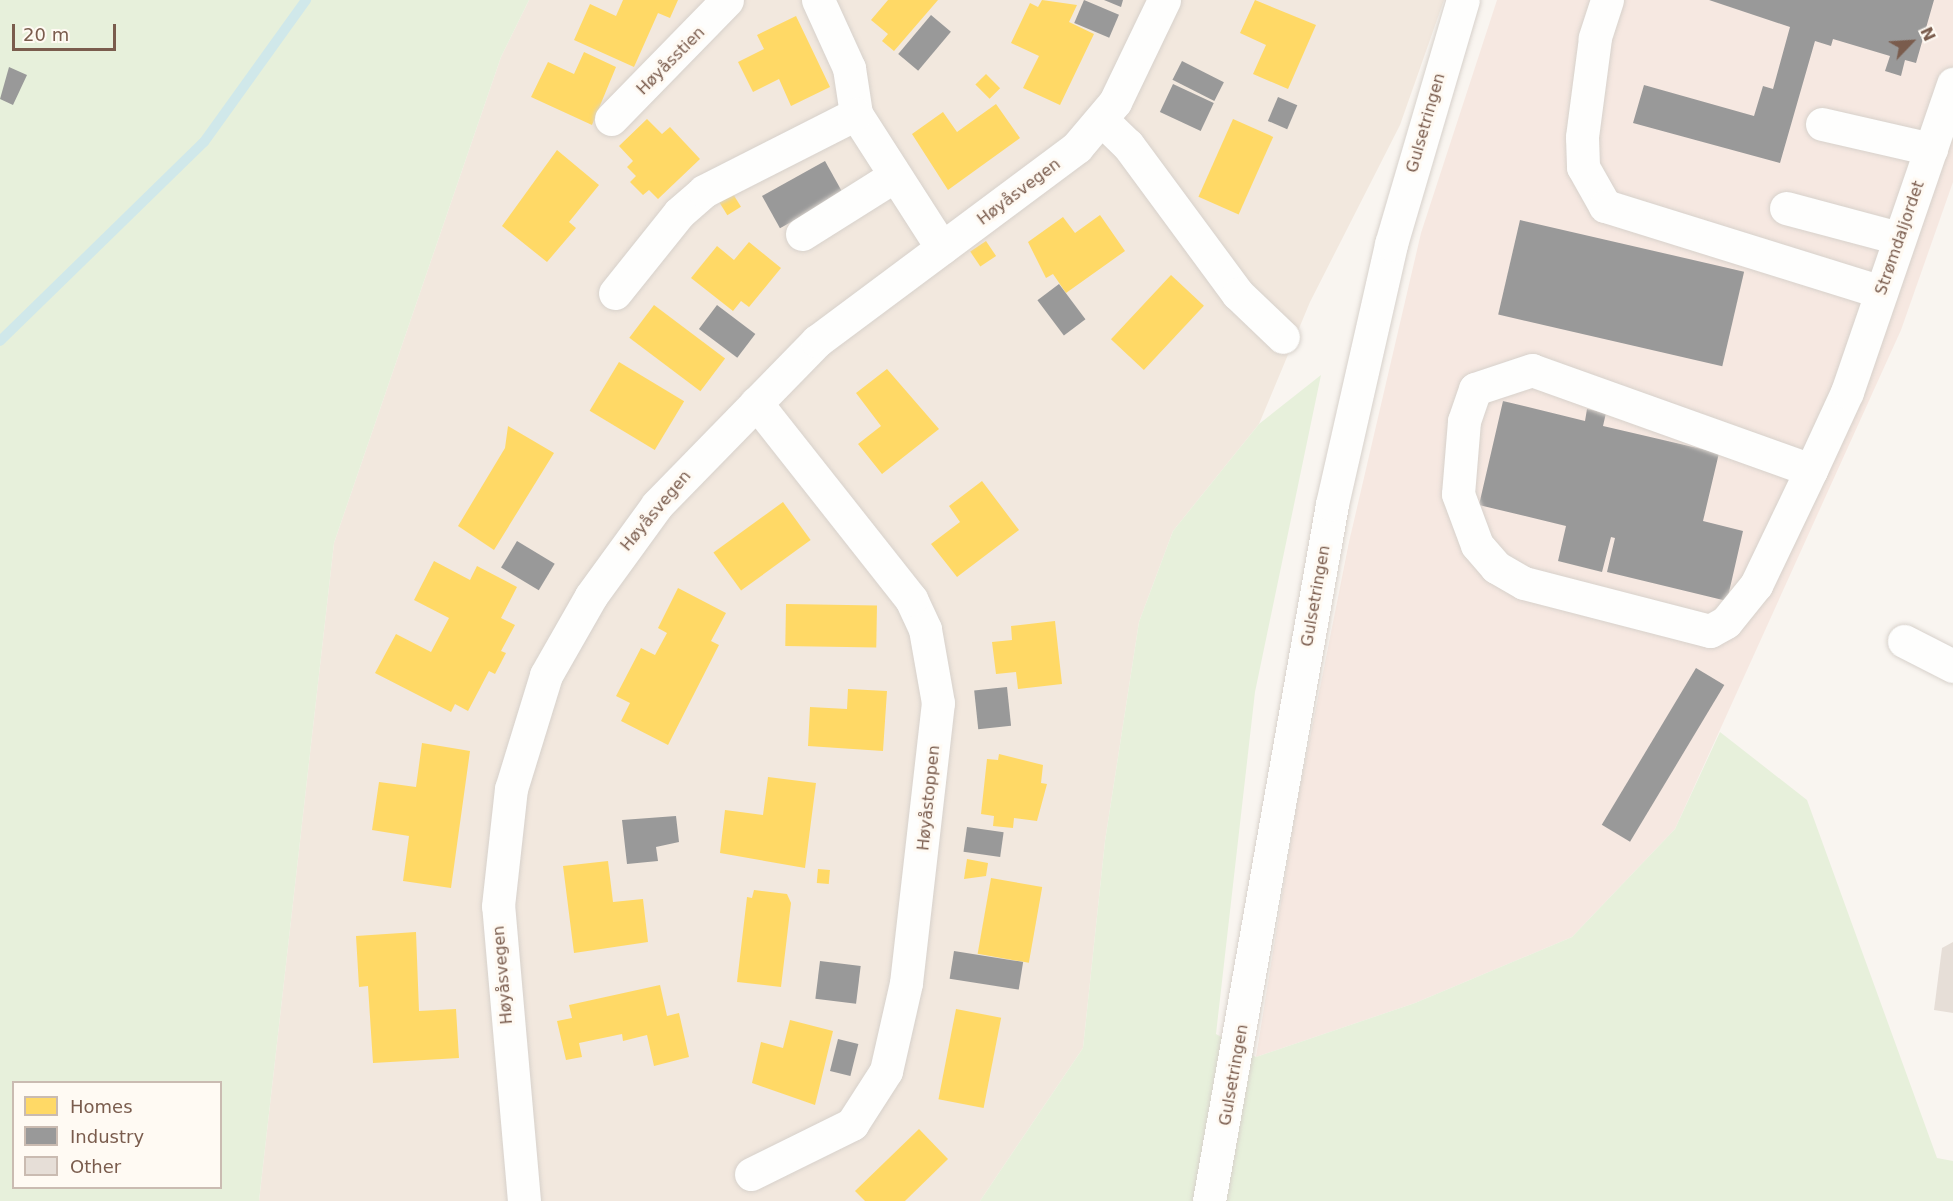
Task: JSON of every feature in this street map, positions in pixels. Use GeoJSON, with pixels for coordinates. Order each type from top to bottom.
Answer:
{"type":"FeatureCollection","features":[{"type":"Feature","properties":{"kind":"street","name":"Høyåsstien"},"geometry":{"type":"LineString","coordinates":[[611,119],[727,0]]}},
{"type":"Feature","properties":{"kind":"street"},"geometry":{"type":"LineString","coordinates":[[818,0],[849,68],[856,114],[942,248]]}},
{"type":"Feature","properties":{"kind":"street","name":"Høyåsvegen"},"geometry":{"type":"LineString","coordinates":[[524,1201],[498,906],[502,841],[529,723],[546,675],[624,548],[756,403],[852,311],[1051,171],[1102,120],[1136,63],[1164,0]]}},
{"type":"Feature","properties":{"kind":"street","name":"Gulsetringen"},"geometry":{"type":"LineString","coordinates":[[1209,1201],[1332,504],[1391,244],[1463,0]]}},
{"type":"Feature","properties":{"kind":"street"},"geometry":{"type":"LineString","coordinates":[[1607,0],[1595,38],[1582,137],[1583,167],[1605,206],[1881,292]]}},
{"type":"Feature","properties":{"kind":"street","name":"Strømdaljordet"},"geometry":{"type":"LineString","coordinates":[[1811,470],[1532,370],[1475,389],[1464,421],[1458,494],[1477,545],[1496,567],[1524,583],[1710,631],[1740,610],[1811,470],[1847,392],[1953,84]]}},
{"type":"Feature","properties":{"kind":"street"},"geometry":{"type":"LineString","coordinates":[[615,293],[679,213],[704,191],[856,114]]}},
{"type":"Feature","properties":{"kind":"street"},"geometry":{"type":"LineString","coordinates":[[1102,120],[1128,145],[1238,294],[1283,337]]}},
{"type":"Feature","properties":{"kind":"street"},"geometry":{"type":"LineString","coordinates":[[1822,124],[1931,149]]}},
{"type":"Feature","properties":{"kind":"street"},"geometry":{"type":"LineString","coordinates":[[802,234],[894,176]]}},
{"type":"Feature","properties":{"kind":"street"},"geometry":{"type":"LineString","coordinates":[[1786,208],[1899,238]]}},
{"type":"Feature","properties":{"kind":"street","name":"Høyåstoppen"},"geometry":{"type":"LineString","coordinates":[[751,1174],[852,1124],[886,1071],[906,983],[938,703],[925,630],[911,599],[756,403]]}},
{"type":"Feature","properties":{"kind":"street"},"geometry":{"type":"LineString","coordinates":[[1904,641],[1953,666]]}},
{"type":"Feature","properties":{"kind":"shaded area"},"geometry":{"type":"Polygon","coordinates":[[[529,0],[1444,0],[1400,125],[1310,302],[1259,424],[1173,531],[1139,622],[1105,841],[1083,1048],[980,1201],[259,1201],[334,543],[501,57],[529,0]]]}},
{"type":"Feature","properties":{"kind":"shaded area"},"geometry":{"type":"Polygon","coordinates":[[[1497,0],[1953,0],[1953,182],[1901,330],[1675,829],[1572,937],[1415,1003],[1256,1057],[1297,803],[1349,542],[1421,233],[1497,0]]]}},
{"type":"Feature","properties":{"kind":"green space"},"geometry":{"type":"Polygon","coordinates":[[[0,0],[529,0],[501,57],[334,543],[259,1201],[0,1201],[0,0]]]}},
{"type":"Feature","properties":{"kind":"green space"},"geometry":{"type":"Polygon","coordinates":[[[1321,375],[1255,692],[1216,1034],[1256,1057],[1415,1003],[1572,937],[1675,829],[1720,732],[1807,800],[1937,1158],[1953,1161],[1953,1201],[980,1201],[1083,1048],[1105,841],[1139,622],[1173,531],[1259,424],[1321,375]]]}},
{"type":"Feature","properties":{"kind":"building: Homes"},"geometry":{"type":"Polygon","coordinates":[[[623,0],[678,0],[670,18],[658,13],[634,67],[574,40],[590,4],[616,16],[623,0]]]}},
{"type":"Feature","properties":{"kind":"building: Homes"},"geometry":{"type":"Polygon","coordinates":[[[888,0],[938,0],[894,51],[882,41],[888,34],[871,20],[888,0]]]}},
{"type":"Feature","properties":{"kind":"building: Homes"},"geometry":{"type":"Polygon","coordinates":[[[1042,0],[1077,5],[1069,22],[1094,34],[1060,105],[1023,88],[1039,56],[1011,43],[1030,3],[1038,7],[1042,0]]]}},
{"type":"Feature","properties":{"kind":"building: Homes"},"geometry":{"type":"Polygon","coordinates":[[[1255,0],[1316,25],[1288,89],[1253,74],[1266,45],[1240,33],[1255,0]]]}},
{"type":"Feature","properties":{"kind":"building: Homes"},"geometry":{"type":"Polygon","coordinates":[[[796,16],[830,87],[791,106],[779,79],[753,92],[738,62],[764,49],[757,35],[796,16]]]}},
{"type":"Feature","properties":{"kind":"building: Homes"},"geometry":{"type":"Polygon","coordinates":[[[584,52],[616,67],[592,125],[531,97],[548,62],[574,74],[584,52]]]}},
{"type":"Feature","properties":{"kind":"building: Homes"},"geometry":{"type":"Polygon","coordinates":[[[986,74],[1000,88],[990,99],[975,85],[986,74]]]}},
{"type":"Feature","properties":{"kind":"building: Homes"},"geometry":{"type":"Polygon","coordinates":[[[996,104],[1020,138],[948,190],[912,134],[943,112],[957,132],[996,104]]]}},
{"type":"Feature","properties":{"kind":"building: Homes"},"geometry":{"type":"Polygon","coordinates":[[[647,119],[662,134],[670,127],[700,159],[658,199],[649,190],[643,195],[630,182],[636,176],[627,167],[633,161],[619,146],[647,119]]]}},
{"type":"Feature","properties":{"kind":"building: Homes"},"geometry":{"type":"Polygon","coordinates":[[[1233,119],[1273,137],[1239,215],[1198,197],[1233,119]]]}},
{"type":"Feature","properties":{"kind":"building: Homes"},"geometry":{"type":"Polygon","coordinates":[[[557,150],[599,185],[569,222],[576,228],[547,262],[502,226],[557,150]]]}},
{"type":"Feature","properties":{"kind":"building: Homes"},"geometry":{"type":"Polygon","coordinates":[[[733,194],[741,207],[727,215],[719,202],[733,194]]]}},
{"type":"Feature","properties":{"kind":"building: Homes"},"geometry":{"type":"Polygon","coordinates":[[[1100,215],[1125,251],[1066,293],[1053,274],[1046,278],[1028,242],[1063,217],[1075,233],[1100,215]]]}},
{"type":"Feature","properties":{"kind":"building: Homes"},"geometry":{"type":"Polygon","coordinates":[[[986,241],[996,256],[980,267],[970,252],[986,241]]]}},
{"type":"Feature","properties":{"kind":"building: Homes"},"geometry":{"type":"Polygon","coordinates":[[[749,242],[781,268],[749,307],[741,301],[733,311],[691,278],[717,246],[734,260],[749,242]]]}},
{"type":"Feature","properties":{"kind":"building: Homes"},"geometry":{"type":"Polygon","coordinates":[[[1171,275],[1204,306],[1144,370],[1111,339],[1171,275]]]}},
{"type":"Feature","properties":{"kind":"building: Homes"},"geometry":{"type":"Polygon","coordinates":[[[654,305],[725,359],[700,391],[629,338],[654,305]]]}},
{"type":"Feature","properties":{"kind":"building: Homes"},"geometry":{"type":"Polygon","coordinates":[[[619,362],[684,401],[655,450],[590,411],[619,362]]]}},
{"type":"Feature","properties":{"kind":"building: Homes"},"geometry":{"type":"Polygon","coordinates":[[[887,369],[939,429],[882,474],[858,444],[881,426],[856,393],[887,369]]]}},
{"type":"Feature","properties":{"kind":"building: Homes"},"geometry":{"type":"Polygon","coordinates":[[[508,426],[554,453],[494,550],[458,526],[505,448],[508,426]]]}},
{"type":"Feature","properties":{"kind":"building: Homes"},"geometry":{"type":"Polygon","coordinates":[[[982,481],[1019,530],[957,577],[931,544],[960,522],[949,506],[982,481]]]}},
{"type":"Feature","properties":{"kind":"building: Homes"},"geometry":{"type":"Polygon","coordinates":[[[783,502],[811,540],[741,591],[713,553],[783,502]]]}},
{"type":"Feature","properties":{"kind":"building: Homes"},"geometry":{"type":"Polygon","coordinates":[[[434,561],[470,580],[477,566],[517,587],[501,618],[515,625],[501,651],[506,653],[495,674],[489,671],[468,711],[455,704],[451,712],[375,673],[396,634],[431,652],[449,618],[414,600],[434,561]]]}},
{"type":"Feature","properties":{"kind":"building: Homes"},"geometry":{"type":"Polygon","coordinates":[[[678,588],[726,613],[711,641],[719,645],[668,745],[621,721],[630,703],[616,696],[641,648],[655,655],[667,633],[658,628],[678,588]]]}},
{"type":"Feature","properties":{"kind":"building: Homes"},"geometry":{"type":"Polygon","coordinates":[[[786,604],[877,606],[876,648],[785,646],[786,604]]]}},
{"type":"Feature","properties":{"kind":"building: Homes"},"geometry":{"type":"Polygon","coordinates":[[[1055,621],[1062,684],[1018,689],[1016,672],[996,674],[992,642],[1012,640],[1011,626],[1055,621]]]}},
{"type":"Feature","properties":{"kind":"building: Homes"},"geometry":{"type":"Polygon","coordinates":[[[848,689],[887,691],[883,751],[808,746],[810,707],[847,709],[848,689]]]}},
{"type":"Feature","properties":{"kind":"building: Homes"},"geometry":{"type":"Polygon","coordinates":[[[422,743],[470,751],[451,888],[403,881],[409,836],[372,830],[379,782],[416,787],[422,743]]]}},
{"type":"Feature","properties":{"kind":"building: Homes"},"geometry":{"type":"Polygon","coordinates":[[[999,754],[1043,765],[1041,783],[1047,784],[1037,821],[1014,818],[1013,828],[993,826],[994,816],[981,814],[987,759],[998,760],[999,754]]]}},
{"type":"Feature","properties":{"kind":"building: Homes"},"geometry":{"type":"Polygon","coordinates":[[[768,777],[816,783],[805,868],[720,853],[725,810],[763,815],[768,777]]]}},
{"type":"Feature","properties":{"kind":"building: Homes"},"geometry":{"type":"Polygon","coordinates":[[[967,859],[988,863],[986,876],[964,879],[967,859]]]}},
{"type":"Feature","properties":{"kind":"building: Homes"},"geometry":{"type":"Polygon","coordinates":[[[608,861],[613,902],[643,899],[648,942],[574,953],[563,866],[608,861]]]}},
{"type":"Feature","properties":{"kind":"building: Homes"},"geometry":{"type":"Polygon","coordinates":[[[818,869],[830,870],[829,884],[817,883],[818,869]]]}},
{"type":"Feature","properties":{"kind":"building: Homes"},"geometry":{"type":"Polygon","coordinates":[[[991,878],[1042,887],[1029,963],[978,954],[991,878]]]}},
{"type":"Feature","properties":{"kind":"building: Homes"},"geometry":{"type":"Polygon","coordinates":[[[754,890],[787,894],[791,903],[781,987],[737,982],[747,897],[752,898],[754,890]]]}},
{"type":"Feature","properties":{"kind":"building: Homes"},"geometry":{"type":"Polygon","coordinates":[[[416,932],[419,1011],[456,1009],[459,1058],[373,1063],[368,986],[359,987],[356,936],[416,932]]]}},
{"type":"Feature","properties":{"kind":"building: Homes"},"geometry":{"type":"Polygon","coordinates":[[[660,985],[667,1016],[679,1013],[689,1057],[654,1066],[647,1035],[623,1041],[622,1034],[579,1043],[582,1057],[566,1060],[557,1021],[572,1018],[569,1005],[660,985]]]}},
{"type":"Feature","properties":{"kind":"building: Homes"},"geometry":{"type":"Polygon","coordinates":[[[956,1009],[1001,1018],[984,1108],[938,1099],[956,1009]]]}},
{"type":"Feature","properties":{"kind":"building: Homes"},"geometry":{"type":"Polygon","coordinates":[[[790,1020],[833,1031],[815,1105],[752,1083],[761,1042],[783,1048],[790,1020]]]}},
{"type":"Feature","properties":{"kind":"building: Homes"},"geometry":{"type":"Polygon","coordinates":[[[919,1129],[948,1159],[905,1201],[865,1201],[855,1191],[919,1129]]]}},
{"type":"Feature","properties":{"kind":"building: Industry"},"geometry":{"type":"Polygon","coordinates":[[[1084,0],[1119,15],[1109,38],[1074,23],[1084,0]]]}},
{"type":"Feature","properties":{"kind":"building: Industry"},"geometry":{"type":"Polygon","coordinates":[[[1104,0],[1123,0],[1121,7],[1104,0]]]}},
{"type":"Feature","properties":{"kind":"building: Industry"},"geometry":{"type":"Polygon","coordinates":[[[1709,0],[1934,0],[1916,63],[1905,60],[1901,76],[1885,71],[1890,56],[1833,39],[1831,46],[1815,41],[1780,163],[1633,123],[1644,85],[1754,116],[1763,86],[1773,89],[1790,27],[1709,0]]]}},
{"type":"Feature","properties":{"kind":"building: Industry"},"geometry":{"type":"Polygon","coordinates":[[[931,15],[951,32],[918,71],[898,54],[931,15]]]}},
{"type":"Feature","properties":{"kind":"building: Industry"},"geometry":{"type":"Polygon","coordinates":[[[1182,61],[1224,82],[1214,101],[1172,80],[1182,61]]]}},
{"type":"Feature","properties":{"kind":"building: Industry"},"geometry":{"type":"Polygon","coordinates":[[[9,67],[27,75],[13,105],[0,99],[9,67]]]}},
{"type":"Feature","properties":{"kind":"building: Industry"},"geometry":{"type":"Polygon","coordinates":[[[1173,84],[1214,103],[1201,131],[1160,112],[1173,84]]]}},
{"type":"Feature","properties":{"kind":"building: Industry"},"geometry":{"type":"Polygon","coordinates":[[[1278,97],[1297,105],[1287,129],[1268,121],[1278,97]]]}},
{"type":"Feature","properties":{"kind":"building: Industry"},"geometry":{"type":"Polygon","coordinates":[[[825,161],[843,193],[780,228],[762,196],[825,161]]]}},
{"type":"Feature","properties":{"kind":"building: Industry"},"geometry":{"type":"Polygon","coordinates":[[[1520,220],[1744,272],[1722,366],[1498,315],[1520,220]]]}},
{"type":"Feature","properties":{"kind":"building: Industry"},"geometry":{"type":"Polygon","coordinates":[[[1059,284],[1085,319],[1064,335],[1037,300],[1059,284]]]}},
{"type":"Feature","properties":{"kind":"building: Industry"},"geometry":{"type":"Polygon","coordinates":[[[717,305],[755,334],[737,358],[699,329],[717,305]]]}},
{"type":"Feature","properties":{"kind":"building: Industry"},"geometry":{"type":"Polygon","coordinates":[[[1503,401],[1585,421],[1587,409],[1606,413],[1603,426],[1719,453],[1703,521],[1743,531],[1727,601],[1607,572],[1615,538],[1611,537],[1602,572],[1558,561],[1566,526],[1479,505],[1503,401]]]}},
{"type":"Feature","properties":{"kind":"building: Industry"},"geometry":{"type":"Polygon","coordinates":[[[517,541],[555,564],[539,590],[501,568],[517,541]]]}},
{"type":"Feature","properties":{"kind":"building: Industry"},"geometry":{"type":"Polygon","coordinates":[[[1696,668],[1724,685],[1630,842],[1602,825],[1696,668]]]}},
{"type":"Feature","properties":{"kind":"building: Industry"},"geometry":{"type":"Polygon","coordinates":[[[1007,687],[1011,726],[978,729],[974,690],[1007,687]]]}},
{"type":"Feature","properties":{"kind":"building: Industry"},"geometry":{"type":"Polygon","coordinates":[[[676,816],[679,842],[656,847],[658,861],[627,864],[622,820],[676,816]]]}},
{"type":"Feature","properties":{"kind":"building: Industry"},"geometry":{"type":"Polygon","coordinates":[[[967,827],[1004,832],[1000,857],[964,852],[967,827]]]}},
{"type":"Feature","properties":{"kind":"building: Industry"},"geometry":{"type":"Polygon","coordinates":[[[954,951],[1023,962],[1019,990],[950,979],[954,951]]]}},
{"type":"Feature","properties":{"kind":"building: Industry"},"geometry":{"type":"Polygon","coordinates":[[[820,961],[861,966],[856,1004],[815,999],[820,961]]]}},
{"type":"Feature","properties":{"kind":"building: Industry"},"geometry":{"type":"Polygon","coordinates":[[[838,1039],[858,1044],[850,1076],[830,1071],[838,1039]]]}},
{"type":"Feature","properties":{"kind":"building: Other"},"geometry":{"type":"Polygon","coordinates":[[[1953,942],[1953,1013],[1934,1010],[1942,948],[1953,942]]]}},
{"type":"Feature","properties":{"kind":"waterway"},"geometry":{"type":"LineString","coordinates":[[0,341],[204,142],[306,0]]}}]}
